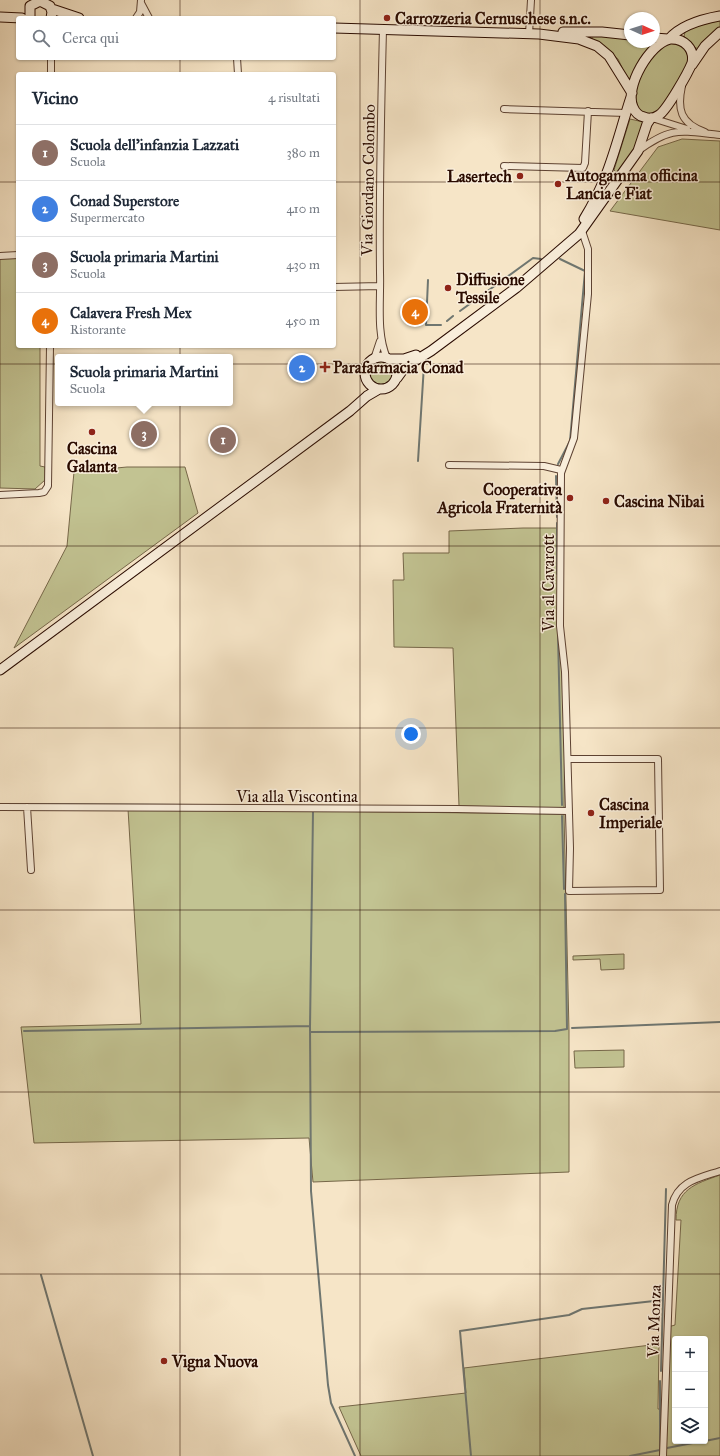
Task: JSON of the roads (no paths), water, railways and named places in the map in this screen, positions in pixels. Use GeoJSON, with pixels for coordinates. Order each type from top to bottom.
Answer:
{"type":"FeatureCollection","features":[{"type":"Feature","properties":{"kind":"main road"},"geometry":{"type":"LineString","coordinates":[[30,16],[31,3],[36,2],[50,11],[71,16]]}},
{"type":"Feature","properties":{"kind":"main road"},"geometry":{"type":"LineString","coordinates":[[560,251],[585,218],[603,186],[614,155],[637,75],[646,60],[659,44],[669,39],[676,32],[692,24],[720,16]]}},
{"type":"Feature","properties":{"kind":"main road"},"geometry":{"type":"LineString","coordinates":[[0,17],[16,18]]}},
{"type":"Feature","properties":{"kind":"main road"},"geometry":{"type":"LineString","coordinates":[[336,28],[529,34],[590,31],[624,34]]}},
{"type":"Feature","properties":{"kind":"main road"},"geometry":{"type":"LineString","coordinates":[[0,670],[350,411],[367,396],[379,389],[389,387],[405,367],[431,351],[516,288],[560,251],[582,231],[638,151],[647,124],[652,118],[663,112],[705,46],[720,32]]}},
{"type":"Feature","properties":{"kind":"main road"},"geometry":{"type":"LineString","coordinates":[[539,34],[580,39],[597,46],[613,61],[632,93],[632,103],[635,111],[643,117],[652,118]]}},
{"type":"Feature","properties":{"kind":"main road"},"geometry":{"type":"LineString","coordinates":[[660,38],[682,41],[689,48],[692,59],[689,70]]}},
{"type":"Feature","properties":{"kind":"main road"},"geometry":{"type":"LineString","coordinates":[[350,411],[363,391],[366,377],[366,367],[374,359],[404,359],[431,351]]}},
{"type":"Feature","properties":{"kind":"main road"},"geometry":{"type":"LineString","coordinates":[[389,359],[396,367],[397,378]]}},
{"type":"Feature","properties":{"kind":"main road"},"geometry":{"type":"LineString","coordinates":[[366,377],[371,386],[379,389]]}},
{"type":"Feature","properties":{"kind":"street"},"geometry":{"type":"LineString","coordinates":[[529,34],[531,0]]}},
{"type":"Feature","properties":{"kind":"street"},"geometry":{"type":"LineString","coordinates":[[137,16],[140,12],[141,1]]}},
{"type":"Feature","properties":{"kind":"street"},"geometry":{"type":"LineString","coordinates":[[141,1],[147,16]]}},
{"type":"Feature","properties":{"kind":"street","name":"Via Giordano Colombo"},"geometry":{"type":"LineString","coordinates":[[383,29],[380,286],[381,332],[383,347],[389,359]]}},
{"type":"Feature","properties":{"kind":"street"},"geometry":{"type":"LineString","coordinates":[[51,60],[51,72]]}},
{"type":"Feature","properties":{"kind":"street"},"geometry":{"type":"LineString","coordinates":[[237,60],[238,72]]}},
{"type":"Feature","properties":{"kind":"street"},"geometry":{"type":"LineString","coordinates":[[684,78],[679,101],[681,113],[688,122],[699,130],[720,135]]}},
{"type":"Feature","properties":{"kind":"street"},"geometry":{"type":"LineString","coordinates":[[504,109],[626,113]]}},
{"type":"Feature","properties":{"kind":"street"},"geometry":{"type":"LineString","coordinates":[[504,166],[582,168],[585,163],[588,111]]}},
{"type":"Feature","properties":{"kind":"street"},"geometry":{"type":"LineString","coordinates":[[652,118],[701,134]]}},
{"type":"Feature","properties":{"kind":"street"},"geometry":{"type":"LineString","coordinates":[[638,151],[667,133],[679,131],[720,135]]}},
{"type":"Feature","properties":{"kind":"street","name":"Via al Cavarott"},"geometry":{"type":"LineString","coordinates":[[568,759],[658,759],[660,890],[569,891],[568,759],[565,672],[560,626],[561,470],[574,438],[588,294],[588,249],[582,231]]}},
{"type":"Feature","properties":{"kind":"street"},"geometry":{"type":"LineString","coordinates":[[0,256],[16,256]]}},
{"type":"Feature","properties":{"kind":"street"},"geometry":{"type":"LineString","coordinates":[[336,287],[380,286]]}},
{"type":"Feature","properties":{"kind":"street","name":"Via Giordano Colombo"},"geometry":{"type":"LineString","coordinates":[[374,359],[379,347],[381,332]]}},
{"type":"Feature","properties":{"kind":"street"},"geometry":{"type":"LineString","coordinates":[[0,495],[39,493],[44,492],[48,486],[50,348]]}},
{"type":"Feature","properties":{"kind":"street"},"geometry":{"type":"LineString","coordinates":[[449,465],[544,466],[561,470]]}},
{"type":"Feature","properties":{"kind":"street","name":"Via alla Viscontina"},"geometry":{"type":"LineString","coordinates":[[0,807],[457,809],[568,811]]}},
{"type":"Feature","properties":{"kind":"street"},"geometry":{"type":"LineString","coordinates":[[27,807],[31,870]]}},
{"type":"Feature","properties":{"kind":"street","name":"Via Monza"},"geometry":{"type":"LineString","coordinates":[[663,1456],[671,1208],[674,1198],[680,1188],[692,1181],[720,1171]]}},
{"type":"Feature","properties":{"kind":"waterway"},"geometry":{"type":"LineString","coordinates":[[460,311],[533,258],[541,259]]}},
{"type":"Feature","properties":{"kind":"waterway"},"geometry":{"type":"LineString","coordinates":[[558,464],[570,441],[585,271],[560,259]]}},
{"type":"Feature","properties":{"kind":"waterway"},"geometry":{"type":"LineString","coordinates":[[428,280],[426,325],[441,325]]}},
{"type":"Feature","properties":{"kind":"waterway"},"geometry":{"type":"LineString","coordinates":[[447,321],[453,316]]}},
{"type":"Feature","properties":{"kind":"waterway"},"geometry":{"type":"LineString","coordinates":[[418,461],[424,365]]}},
{"type":"Feature","properties":{"kind":"waterway"},"geometry":{"type":"LineString","coordinates":[[556,476],[557,517]]}},
{"type":"Feature","properties":{"kind":"waterway"},"geometry":{"type":"LineString","coordinates":[[557,523],[557,574]]}},
{"type":"Feature","properties":{"kind":"waterway"},"geometry":{"type":"LineString","coordinates":[[558,636],[562,805]]}},
{"type":"Feature","properties":{"kind":"waterway"},"geometry":{"type":"LineString","coordinates":[[0,804],[194,805]]}},
{"type":"Feature","properties":{"kind":"waterway"},"geometry":{"type":"LineString","coordinates":[[310,1027],[313,812]]}},
{"type":"Feature","properties":{"kind":"waterway"},"geometry":{"type":"LineString","coordinates":[[562,816],[564,889]]}},
{"type":"Feature","properties":{"kind":"waterway"},"geometry":{"type":"LineString","coordinates":[[310,1032],[555,1031],[567,1029],[565,894]]}},
{"type":"Feature","properties":{"kind":"waterway"},"geometry":{"type":"LineString","coordinates":[[572,1028],[720,1022]]}},
{"type":"Feature","properties":{"kind":"waterway"},"geometry":{"type":"LineString","coordinates":[[24,1031],[310,1026],[311,1191],[328,1385],[331,1403],[355,1456]]}},
{"type":"Feature","properties":{"kind":"waterway"},"geometry":{"type":"LineString","coordinates":[[661,1371],[666,1189]]}},
{"type":"Feature","properties":{"kind":"waterway"},"geometry":{"type":"LineString","coordinates":[[41,1275],[93,1456]]}},
{"type":"Feature","properties":{"kind":"waterway"},"geometry":{"type":"LineString","coordinates":[[471,1456],[460,1331],[569,1315],[582,1309],[663,1300]]}},
{"type":"Feature","properties":{"kind":"waterway"},"geometry":{"type":"LineString","coordinates":[[660,1381],[660,1456]]}},
{"type":"Feature","properties":{"kind":"waterway"},"geometry":{"type":"LineString","coordinates":[[708,1440],[720,1438]]}},
{"type":"Feature","properties":{"kind":"waterway"},"geometry":{"type":"LineString","coordinates":[[667,1448],[688,1444]]}},
{"type":"Feature","properties":{"kind":"waterway"},"geometry":{"type":"LineString","coordinates":[[630,1456],[660,1450]]}},
{"type":"Feature","properties":{"kind":"place","name":"Carrozzeria Cernuschese s.n.c."},"geometry":{"type":"Point","coordinates":[387,18]}},
{"type":"Feature","properties":{"kind":"place","name":"Lasertech"},"geometry":{"type":"Point","coordinates":[520,176]}},
{"type":"Feature","properties":{"kind":"place","name":"Autogamma officina Lancia e Fiat"},"geometry":{"type":"Point","coordinates":[558,184]}},
{"type":"Feature","properties":{"kind":"place","name":"Diffusione Tessile"},"geometry":{"type":"Point","coordinates":[448,288]}},
{"type":"Feature","properties":{"kind":"place","name":"Calavera Fresh Mex"},"geometry":{"type":"Point","coordinates":[415,312]}},
{"type":"Feature","properties":{"kind":"place","name":"Parafarmacia Conad"},"geometry":{"type":"Point","coordinates":[325,367]}},
{"type":"Feature","properties":{"kind":"place","name":"Conad Superstore"},"geometry":{"type":"Point","coordinates":[302,368]}},
{"type":"Feature","properties":{"kind":"place","name":"Cascina Galanta"},"geometry":{"type":"Point","coordinates":[92,432]}},
{"type":"Feature","properties":{"kind":"place","name":"Scuola primaria Martini"},"geometry":{"type":"Point","coordinates":[144,434]}},
{"type":"Feature","properties":{"kind":"place","name":"Scuola dell'infanzia Lazzati"},"geometry":{"type":"Point","coordinates":[223,440]}},
{"type":"Feature","properties":{"kind":"place","name":"Cooperativa Agricola Fraternità"},"geometry":{"type":"Point","coordinates":[570,498]}},
{"type":"Feature","properties":{"kind":"place","name":"Cascina Nibai"},"geometry":{"type":"Point","coordinates":[606,501]}},
{"type":"Feature","properties":{"kind":"place","name":"Cascina Imperiale"},"geometry":{"type":"Point","coordinates":[591,813]}},
{"type":"Feature","properties":{"kind":"place","name":"Vigna Nuova"},"geometry":{"type":"Point","coordinates":[164,1361]}}]}
